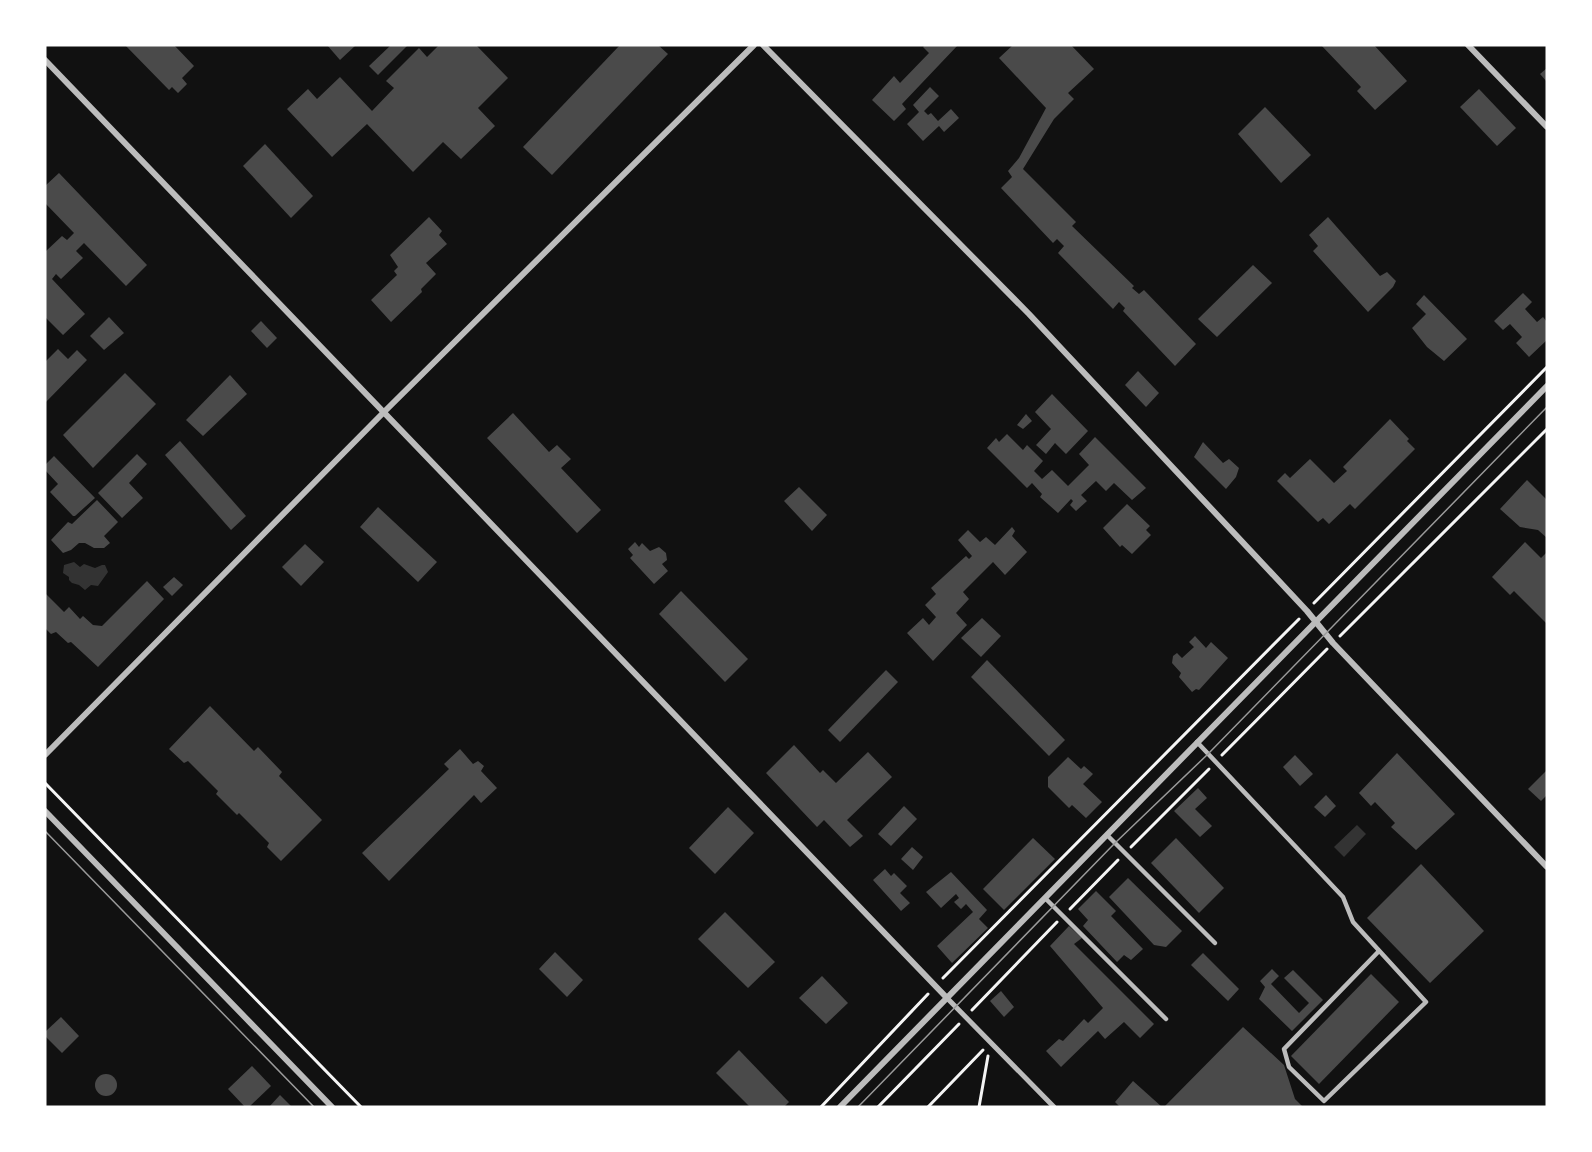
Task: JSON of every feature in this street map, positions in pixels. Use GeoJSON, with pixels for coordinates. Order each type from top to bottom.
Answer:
{"type":"FeatureCollection","features":[{"type":"Feature","properties":{"kind":"street"},"geometry":{"type":"LineString","coordinates":[[45,755],[383,413],[754,45]]}},
{"type":"Feature","properties":{"kind":"street"},"geometry":{"type":"LineString","coordinates":[[763,45],[1029,314],[1307,611],[1333,643],[1547,867]]}},
{"type":"Feature","properties":{"kind":"street"},"geometry":{"type":"LineString","coordinates":[[1468,45],[1547,127]]}},
{"type":"Feature","properties":{"kind":"street"},"geometry":{"type":"LineString","coordinates":[[45,60],[1054,1107]]}},
{"type":"Feature","properties":{"kind":"street"},"geometry":{"type":"LineString","coordinates":[[840,1107],[1547,386]]}},
{"type":"Feature","properties":{"kind":"street"},"geometry":{"type":"LineString","coordinates":[[45,811],[332,1107]]}},
{"type":"Feature","properties":{"kind":"lane"},"geometry":{"type":"LineString","coordinates":[[1197,742],[1343,897],[1353,922],[1426,1002],[1324,1101],[1289,1067],[1284,1049],[1379,951]]}},
{"type":"Feature","properties":{"kind":"lane"},"geometry":{"type":"LineString","coordinates":[[1108,836],[1215,943]]}},
{"type":"Feature","properties":{"kind":"lane"},"geometry":{"type":"LineString","coordinates":[[1046,899],[1166,1019]]}},
{"type":"Feature","properties":{"kind":"path"},"geometry":{"type":"LineString","coordinates":[[821,1107],[935,986],[1547,367]]}},
{"type":"Feature","properties":{"kind":"path"},"geometry":{"type":"LineString","coordinates":[[45,783],[361,1107]]}},
{"type":"Feature","properties":{"kind":"path"},"geometry":{"type":"LineString","coordinates":[[928,1107],[991,1042]]}},
{"type":"Feature","properties":{"kind":"path"},"geometry":{"type":"LineString","coordinates":[[979,1107],[991,1042]]}},
{"type":"Feature","properties":{"kind":"shaded area"},"geometry":{"type":"Polygon","coordinates":[[[74,562],[80,567],[84,564],[95,568],[105,565],[108,572],[98,586],[91,585],[85,590],[72,583],[63,573],[64,565],[74,562]]]}},
{"type":"Feature","properties":{"kind":"shaded area"},"geometry":{"type":"Polygon","coordinates":[[[1357,825],[1366,834],[1344,857],[1334,847],[1357,825]]]}},
{"type":"Feature","properties":{"kind":"building"},"geometry":{"type":"Polygon","coordinates":[[[125,45],[174,45],[194,66],[182,78],[187,84],[178,93],[172,87],[169,90],[125,45]]]}},
{"type":"Feature","properties":{"kind":"building"},"geometry":{"type":"Polygon","coordinates":[[[327,45],[356,45],[340,60],[327,45]]]}},
{"type":"Feature","properties":{"kind":"building"},"geometry":{"type":"Polygon","coordinates":[[[391,45],[408,45],[378,75],[369,66],[391,45]]]}},
{"type":"Feature","properties":{"kind":"building"},"geometry":{"type":"Polygon","coordinates":[[[439,45],[476,45],[508,78],[478,108],[495,126],[461,159],[443,142],[413,172],[367,124],[332,157],[287,109],[308,89],[317,99],[340,77],[372,111],[394,88],[386,81],[419,48],[427,57],[439,45]]]}},
{"type":"Feature","properties":{"kind":"building"},"geometry":{"type":"Polygon","coordinates":[[[620,45],[658,45],[668,54],[552,175],[523,147],[620,45]]]}},
{"type":"Feature","properties":{"kind":"building"},"geometry":{"type":"Polygon","coordinates":[[[925,45],[958,45],[902,104],[906,109],[894,121],[872,100],[894,76],[900,83],[929,53],[923,47],[925,45]]]}},
{"type":"Feature","properties":{"kind":"building"},"geometry":{"type":"Polygon","coordinates":[[[1013,45],[1071,45],[1094,69],[1068,93],[1074,99],[1054,119],[1023,169],[1076,222],[1072,226],[1134,286],[1132,288],[1139,294],[1144,290],[1196,344],[1175,366],[1123,311],[1125,308],[1119,302],[1113,309],[1058,253],[1064,246],[1057,239],[1053,243],[1001,188],[1012,177],[1008,171],[1019,158],[1046,108],[999,58],[1013,45]]]}},
{"type":"Feature","properties":{"kind":"building"},"geometry":{"type":"Polygon","coordinates":[[[1321,45],[1374,45],[1407,81],[1375,110],[1357,91],[1361,87],[1321,45]]]}},
{"type":"Feature","properties":{"kind":"building"},"geometry":{"type":"Polygon","coordinates":[[[1547,68],[1547,82],[1540,74],[1547,68]]]}},
{"type":"Feature","properties":{"kind":"building"},"geometry":{"type":"Polygon","coordinates":[[[930,87],[939,96],[924,111],[928,115],[931,113],[938,121],[951,109],[959,118],[944,132],[939,126],[923,141],[907,124],[919,112],[913,105],[930,87]]]}},
{"type":"Feature","properties":{"kind":"building"},"geometry":{"type":"Polygon","coordinates":[[[1479,89],[1516,128],[1497,146],[1460,107],[1479,89]]]}},
{"type":"Feature","properties":{"kind":"building"},"geometry":{"type":"Polygon","coordinates":[[[1265,107],[1311,155],[1281,183],[1238,134],[1265,107]]]}},
{"type":"Feature","properties":{"kind":"building"},"geometry":{"type":"Polygon","coordinates":[[[265,144],[313,196],[291,218],[243,166],[265,144]]]}},
{"type":"Feature","properties":{"kind":"building"},"geometry":{"type":"Polygon","coordinates":[[[59,173],[147,265],[126,286],[84,243],[76,251],[83,258],[61,279],[56,274],[52,279],[85,314],[63,335],[45,317],[45,252],[62,236],[67,240],[74,233],[45,203],[45,186],[59,173]]]}},
{"type":"Feature","properties":{"kind":"building"},"geometry":{"type":"Polygon","coordinates":[[[429,217],[442,231],[439,235],[447,244],[426,263],[436,274],[421,289],[422,292],[391,322],[371,300],[397,275],[394,271],[398,267],[390,255],[429,217]]]}},
{"type":"Feature","properties":{"kind":"building"},"geometry":{"type":"Polygon","coordinates":[[[1328,217],[1380,276],[1387,272],[1396,281],[1368,312],[1313,251],[1318,246],[1309,235],[1328,217]]]}},
{"type":"Feature","properties":{"kind":"building"},"geometry":{"type":"Polygon","coordinates":[[[1253,265],[1272,283],[1217,337],[1198,319],[1253,265]]]}},
{"type":"Feature","properties":{"kind":"building"},"geometry":{"type":"Polygon","coordinates":[[[1523,293],[1532,302],[1525,309],[1537,322],[1543,317],[1547,322],[1547,340],[1529,357],[1516,343],[1522,337],[1510,324],[1503,330],[1494,321],[1523,293]]]}},
{"type":"Feature","properties":{"kind":"building"},"geometry":{"type":"Polygon","coordinates":[[[1424,295],[1467,339],[1444,361],[1427,347],[1412,328],[1426,314],[1416,304],[1424,295]]]}},
{"type":"Feature","properties":{"kind":"building"},"geometry":{"type":"Polygon","coordinates":[[[109,317],[124,333],[104,350],[90,336],[109,317]]]}},
{"type":"Feature","properties":{"kind":"building"},"geometry":{"type":"Polygon","coordinates":[[[261,321],[277,338],[267,348],[251,331],[261,321]]]}},
{"type":"Feature","properties":{"kind":"building"},"geometry":{"type":"Polygon","coordinates":[[[58,349],[68,359],[77,350],[87,360],[45,403],[45,362],[58,349]]]}},
{"type":"Feature","properties":{"kind":"building"},"geometry":{"type":"Polygon","coordinates":[[[1138,371],[1159,393],[1146,407],[1125,385],[1138,371]]]}},
{"type":"Feature","properties":{"kind":"building"},"geometry":{"type":"Polygon","coordinates":[[[125,373],[156,404],[93,468],[63,435],[125,373]]]}},
{"type":"Feature","properties":{"kind":"building"},"geometry":{"type":"Polygon","coordinates":[[[230,375],[247,394],[203,436],[186,420],[230,375]]]}},
{"type":"Feature","properties":{"kind":"building"},"geometry":{"type":"Polygon","coordinates":[[[1052,394],[1088,431],[1066,454],[1055,443],[1046,454],[1036,445],[1051,429],[1035,412],[1052,394]]]}},
{"type":"Feature","properties":{"kind":"building"},"geometry":{"type":"Polygon","coordinates":[[[513,413],[549,452],[557,445],[571,459],[561,468],[601,510],[577,533],[487,438],[513,413]]]}},
{"type":"Feature","properties":{"kind":"building"},"geometry":{"type":"Polygon","coordinates":[[[1026,414],[1032,421],[1023,429],[1017,425],[1026,414]]]}},
{"type":"Feature","properties":{"kind":"building"},"geometry":{"type":"Polygon","coordinates":[[[1390,419],[1415,449],[1355,509],[1350,504],[1329,524],[1323,518],[1318,522],[1277,481],[1285,473],[1290,478],[1310,459],[1334,483],[1347,471],[1343,467],[1390,419]]]}},
{"type":"Feature","properties":{"kind":"building"},"geometry":{"type":"Polygon","coordinates":[[[1007,434],[1023,450],[1027,445],[1043,461],[1034,471],[1042,479],[1052,470],[1068,486],[1089,465],[1079,454],[1095,437],[1146,488],[1132,500],[1114,483],[1106,491],[1096,481],[1081,495],[1087,501],[1076,511],[1070,505],[1073,501],[1071,499],[1058,513],[1040,497],[1042,494],[1032,483],[1027,488],[987,448],[996,438],[999,442],[1007,434]]]}},
{"type":"Feature","properties":{"kind":"building"},"geometry":{"type":"Polygon","coordinates":[[[180,441],[246,516],[231,530],[165,455],[180,441]]]}},
{"type":"Feature","properties":{"kind":"building"},"geometry":{"type":"Polygon","coordinates":[[[1203,442],[1223,463],[1229,459],[1239,468],[1236,477],[1226,489],[1194,457],[1203,442]]]}},
{"type":"Feature","properties":{"kind":"building"},"geometry":{"type":"Polygon","coordinates":[[[137,454],[147,464],[129,483],[143,498],[122,518],[98,493],[137,454]]]}},
{"type":"Feature","properties":{"kind":"building"},"geometry":{"type":"Polygon","coordinates":[[[54,456],[95,498],[75,516],[50,492],[58,484],[45,470],[45,465],[54,456]]]}},
{"type":"Feature","properties":{"kind":"building"},"geometry":{"type":"Polygon","coordinates":[[[1527,480],[1547,500],[1547,538],[1538,530],[1520,527],[1500,509],[1527,480]]]}},
{"type":"Feature","properties":{"kind":"building"},"geometry":{"type":"Polygon","coordinates":[[[799,487],[827,515],[812,531],[784,501],[799,487]]]}},
{"type":"Feature","properties":{"kind":"building"},"geometry":{"type":"Polygon","coordinates":[[[97,500],[118,522],[104,536],[110,543],[104,548],[94,548],[85,543],[79,543],[63,553],[51,540],[68,522],[72,524],[97,500]]]}},
{"type":"Feature","properties":{"kind":"building"},"geometry":{"type":"Polygon","coordinates":[[[1127,504],[1150,526],[1146,530],[1151,535],[1132,554],[1122,545],[1120,547],[1103,528],[1127,504]]]}},
{"type":"Feature","properties":{"kind":"building"},"geometry":{"type":"Polygon","coordinates":[[[378,507],[437,562],[418,582],[360,527],[378,507]]]}},
{"type":"Feature","properties":{"kind":"building"},"geometry":{"type":"Polygon","coordinates":[[[1012,527],[1015,531],[1012,536],[1027,552],[1005,575],[993,562],[963,592],[969,599],[956,613],[967,625],[933,661],[907,633],[923,618],[929,625],[936,617],[925,605],[936,594],[931,588],[966,556],[969,559],[972,556],[958,540],[968,530],[980,542],[986,537],[995,545],[1012,527]]]}},
{"type":"Feature","properties":{"kind":"building"},"geometry":{"type":"Polygon","coordinates":[[[635,542],[639,547],[642,543],[650,551],[659,547],[666,553],[667,560],[662,564],[668,571],[654,584],[630,558],[633,555],[628,549],[635,542]]]}},
{"type":"Feature","properties":{"kind":"building"},"geometry":{"type":"Polygon","coordinates":[[[1525,542],[1541,558],[1547,552],[1547,624],[1514,591],[1510,595],[1492,577],[1525,542]]]}},
{"type":"Feature","properties":{"kind":"building"},"geometry":{"type":"Polygon","coordinates":[[[305,544],[324,562],[301,586],[282,567],[305,544]]]}},
{"type":"Feature","properties":{"kind":"building"},"geometry":{"type":"Polygon","coordinates":[[[174,577],[183,585],[172,596],[163,587],[174,577]]]}},
{"type":"Feature","properties":{"kind":"building"},"geometry":{"type":"Polygon","coordinates":[[[147,581],[164,599],[98,667],[71,642],[68,643],[56,632],[51,634],[45,628],[45,593],[64,612],[69,607],[80,619],[83,616],[93,625],[102,626],[147,581]]]}},
{"type":"Feature","properties":{"kind":"building"},"geometry":{"type":"Polygon","coordinates":[[[681,591],[748,659],[725,682],[659,614],[681,591]]]}},
{"type":"Feature","properties":{"kind":"building"},"geometry":{"type":"Polygon","coordinates":[[[982,618],[1001,636],[981,657],[961,638],[982,618]]]}},
{"type":"Feature","properties":{"kind":"building"},"geometry":{"type":"Polygon","coordinates":[[[1195,636],[1206,648],[1211,642],[1228,658],[1199,690],[1192,692],[1179,677],[1181,673],[1172,663],[1173,656],[1177,653],[1182,658],[1194,647],[1189,642],[1195,636]]]}},
{"type":"Feature","properties":{"kind":"building"},"geometry":{"type":"Polygon","coordinates":[[[987,660],[1065,740],[1049,756],[971,677],[987,660]]]}},
{"type":"Feature","properties":{"kind":"building"},"geometry":{"type":"Polygon","coordinates":[[[886,670],[898,682],[840,742],[828,730],[886,670]]]}},
{"type":"Feature","properties":{"kind":"building"},"geometry":{"type":"Polygon","coordinates":[[[210,706],[254,751],[258,747],[282,772],[279,776],[322,820],[281,861],[267,847],[269,843],[216,794],[218,791],[188,761],[184,763],[169,749],[210,706]]]}},
{"type":"Feature","properties":{"kind":"building"},"geometry":{"type":"Polygon","coordinates":[[[794,745],[820,773],[823,770],[836,783],[868,752],[892,777],[847,820],[863,836],[850,847],[824,820],[817,827],[766,773],[794,745]]]}},
{"type":"Feature","properties":{"kind":"building"},"geometry":{"type":"Polygon","coordinates":[[[460,749],[473,764],[478,761],[484,766],[481,771],[497,788],[481,803],[474,795],[389,881],[362,853],[449,769],[444,764],[460,749]]]}},
{"type":"Feature","properties":{"kind":"building"},"geometry":{"type":"Polygon","coordinates":[[[1397,753],[1455,814],[1416,850],[1391,827],[1395,823],[1375,802],[1371,806],[1359,793],[1397,753]]]}},
{"type":"Feature","properties":{"kind":"building"},"geometry":{"type":"Polygon","coordinates":[[[1295,755],[1313,774],[1300,786],[1283,767],[1295,755]]]}},
{"type":"Feature","properties":{"kind":"building"},"geometry":{"type":"Polygon","coordinates":[[[1068,757],[1081,769],[1084,766],[1093,774],[1083,784],[1102,802],[1086,818],[1072,805],[1069,808],[1048,787],[1048,777],[1068,757]]]}},
{"type":"Feature","properties":{"kind":"building"},"geometry":{"type":"Polygon","coordinates":[[[1547,770],[1547,795],[1541,801],[1528,789],[1547,770]]]}},
{"type":"Feature","properties":{"kind":"building"},"geometry":{"type":"Polygon","coordinates":[[[1198,788],[1207,798],[1195,809],[1212,826],[1200,837],[1174,811],[1198,788]]]}},
{"type":"Feature","properties":{"kind":"building"},"geometry":{"type":"Polygon","coordinates":[[[1326,795],[1336,806],[1325,817],[1314,807],[1326,795]]]}},
{"type":"Feature","properties":{"kind":"building"},"geometry":{"type":"Polygon","coordinates":[[[904,806],[917,819],[891,846],[878,834],[904,806]]]}},
{"type":"Feature","properties":{"kind":"building"},"geometry":{"type":"Polygon","coordinates":[[[728,807],[754,833],[715,874],[689,848],[728,807]]]}},
{"type":"Feature","properties":{"kind":"building"},"geometry":{"type":"Polygon","coordinates":[[[1033,838],[1055,859],[1004,910],[983,889],[1033,838]]]}},
{"type":"Feature","properties":{"kind":"building"},"geometry":{"type":"Polygon","coordinates":[[[1176,838],[1224,888],[1199,913],[1151,863],[1176,838]]]}},
{"type":"Feature","properties":{"kind":"building"},"geometry":{"type":"Polygon","coordinates":[[[912,847],[923,857],[913,870],[901,859],[912,847]]]}},
{"type":"Feature","properties":{"kind":"building"},"geometry":{"type":"Polygon","coordinates":[[[1421,864],[1484,931],[1430,983],[1367,918],[1421,864]]]}},
{"type":"Feature","properties":{"kind":"building"},"geometry":{"type":"Polygon","coordinates":[[[885,869],[891,876],[894,873],[907,886],[900,893],[910,903],[901,911],[873,880],[885,869]]]}},
{"type":"Feature","properties":{"kind":"building"},"geometry":{"type":"Polygon","coordinates":[[[951,872],[987,910],[979,919],[988,928],[952,963],[937,946],[973,912],[966,904],[961,909],[954,902],[959,898],[956,894],[941,908],[926,892],[951,872]]]}},
{"type":"Feature","properties":{"kind":"building"},"geometry":{"type":"Polygon","coordinates":[[[1128,878],[1182,931],[1166,947],[1154,945],[1109,897],[1128,878]]]}},
{"type":"Feature","properties":{"kind":"building"},"geometry":{"type":"Polygon","coordinates":[[[1096,891],[1116,911],[1111,916],[1143,949],[1131,960],[1124,955],[1117,962],[1083,926],[1088,920],[1078,909],[1096,891]]]}},
{"type":"Feature","properties":{"kind":"building"},"geometry":{"type":"Polygon","coordinates":[[[725,912],[775,962],[748,988],[698,939],[725,912]]]}},
{"type":"Feature","properties":{"kind":"building"},"geometry":{"type":"Polygon","coordinates":[[[1069,926],[1082,938],[1074,944],[1154,1024],[1140,1038],[1124,1022],[1105,1039],[1098,1031],[1061,1067],[1046,1051],[1059,1039],[1063,1041],[1084,1019],[1088,1023],[1103,1008],[1050,946],[1069,926]]]}},
{"type":"Feature","properties":{"kind":"building"},"geometry":{"type":"Polygon","coordinates":[[[555,952],[583,980],[567,997],[539,969],[555,952]]]}},
{"type":"Feature","properties":{"kind":"building"},"geometry":{"type":"Polygon","coordinates":[[[1203,953],[1239,989],[1228,1001],[1191,965],[1203,953]]]}},
{"type":"Feature","properties":{"kind":"building"},"geometry":{"type":"Polygon","coordinates":[[[1272,969],[1279,976],[1271,984],[1299,1013],[1309,1003],[1284,978],[1293,970],[1323,1000],[1292,1031],[1259,999],[1265,987],[1260,981],[1272,969]]]}},
{"type":"Feature","properties":{"kind":"building"},"geometry":{"type":"Polygon","coordinates":[[[1371,974],[1399,1002],[1319,1084],[1291,1056],[1371,974]]]}},
{"type":"Feature","properties":{"kind":"building"},"geometry":{"type":"Polygon","coordinates":[[[822,976],[848,1003],[826,1024],[799,998],[822,976]]]}},
{"type":"Feature","properties":{"kind":"building"},"geometry":{"type":"Polygon","coordinates":[[[1001,991],[1014,1007],[1004,1017],[990,1001],[1001,991]]]}},
{"type":"Feature","properties":{"kind":"building"},"geometry":{"type":"Polygon","coordinates":[[[61,1017],[79,1036],[62,1053],[45,1036],[45,1032],[61,1017]]]}},
{"type":"Feature","properties":{"kind":"building"},"geometry":{"type":"Polygon","coordinates":[[[1243,1027],[1284,1065],[1295,1099],[1303,1107],[1164,1107],[1243,1027]]]}},
{"type":"Feature","properties":{"kind":"building"},"geometry":{"type":"Polygon","coordinates":[[[739,1050],[789,1102],[784,1107],[750,1107],[716,1073],[739,1050]]]}},
{"type":"Feature","properties":{"kind":"building"},"geometry":{"type":"Polygon","coordinates":[[[252,1066],[271,1086],[249,1107],[245,1107],[228,1089],[252,1066]]]}},
{"type":"Feature","properties":{"kind":"building"},"geometry":{"type":"Polygon","coordinates":[[[106,1074],[114,1077],[117,1085],[114,1093],[106,1096],[98,1093],[95,1085],[98,1077],[106,1074]]]}},
{"type":"Feature","properties":{"kind":"building"},"geometry":{"type":"Polygon","coordinates":[[[1133,1081],[1162,1107],[1120,1107],[1115,1102],[1133,1081]]]}},
{"type":"Feature","properties":{"kind":"building"},"geometry":{"type":"Polygon","coordinates":[[[280,1095],[292,1107],[269,1107],[280,1095]]]}},
{"type":"Feature","properties":{"kind":"tram line"},"geometry":{"type":"LineString","coordinates":[[858,1107],[1115,843],[1208,754],[1547,407]]}},
{"type":"Feature","properties":{"kind":"tram line"},"geometry":{"type":"LineString","coordinates":[[45,831],[314,1107]]}}]}
